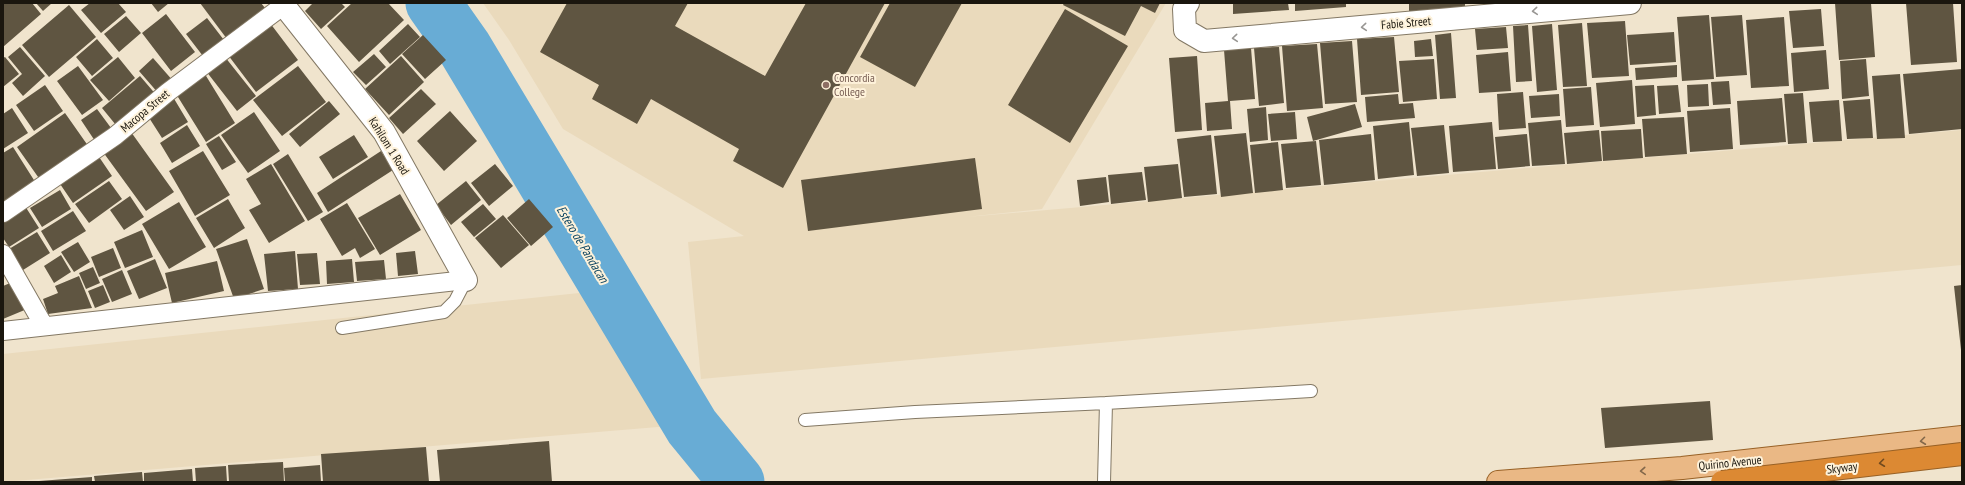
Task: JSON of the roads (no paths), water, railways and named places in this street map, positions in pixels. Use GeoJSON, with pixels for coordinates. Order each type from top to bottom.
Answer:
{"type":"FeatureCollection","features":[{"type":"Feature","properties":{"kind":"highway","name":"Skyway"},"geometry":{"type":"LineString","coordinates":[[1722,482],[1962,454]]}},
{"type":"Feature","properties":{"kind":"main road","name":"Quirino Avenue"},"geometry":{"type":"LineString","coordinates":[[1498,482],[1682,468],[1962,437]]}},
{"type":"Feature","properties":{"kind":"main road"},"geometry":{"type":"LineString","coordinates":[[1774,458],[1774,482]]}},
{"type":"Feature","properties":{"kind":"street","name":"Fabie Street"},"geometry":{"type":"LineString","coordinates":[[1188,3],[1184,9],[1185,30],[1204,41],[1630,3]]}},
{"type":"Feature","properties":{"kind":"street","name":"Macopa Street"},"geometry":{"type":"LineString","coordinates":[[3,213],[115,136],[168,92],[283,4]]}},
{"type":"Feature","properties":{"kind":"street","name":"Kahilom 1 Road"},"geometry":{"type":"LineString","coordinates":[[283,4],[384,132],[466,280]]}},
{"type":"Feature","properties":{"kind":"street"},"geometry":{"type":"LineString","coordinates":[[3,254],[44,326]]}},
{"type":"Feature","properties":{"kind":"street"},"geometry":{"type":"LineString","coordinates":[[3,331],[466,280]]}},
{"type":"Feature","properties":{"kind":"lane"},"geometry":{"type":"LineString","coordinates":[[342,328],[444,312],[455,301],[466,280]]}},
{"type":"Feature","properties":{"kind":"lane"},"geometry":{"type":"LineString","coordinates":[[805,420],[916,412],[1311,391]]}},
{"type":"Feature","properties":{"kind":"lane"},"geometry":{"type":"LineString","coordinates":[[1104,482],[1106,403]]}},
{"type":"Feature","properties":{"kind":"waterway","name":"Estero de Pandacan"},"geometry":{"type":"LineString","coordinates":[[433,3],[464,47],[692,427],[737,482]]}},
{"type":"Feature","properties":{"kind":"place","name":"Concordia College"},"geometry":{"type":"Point","coordinates":[826,85]}}]}
